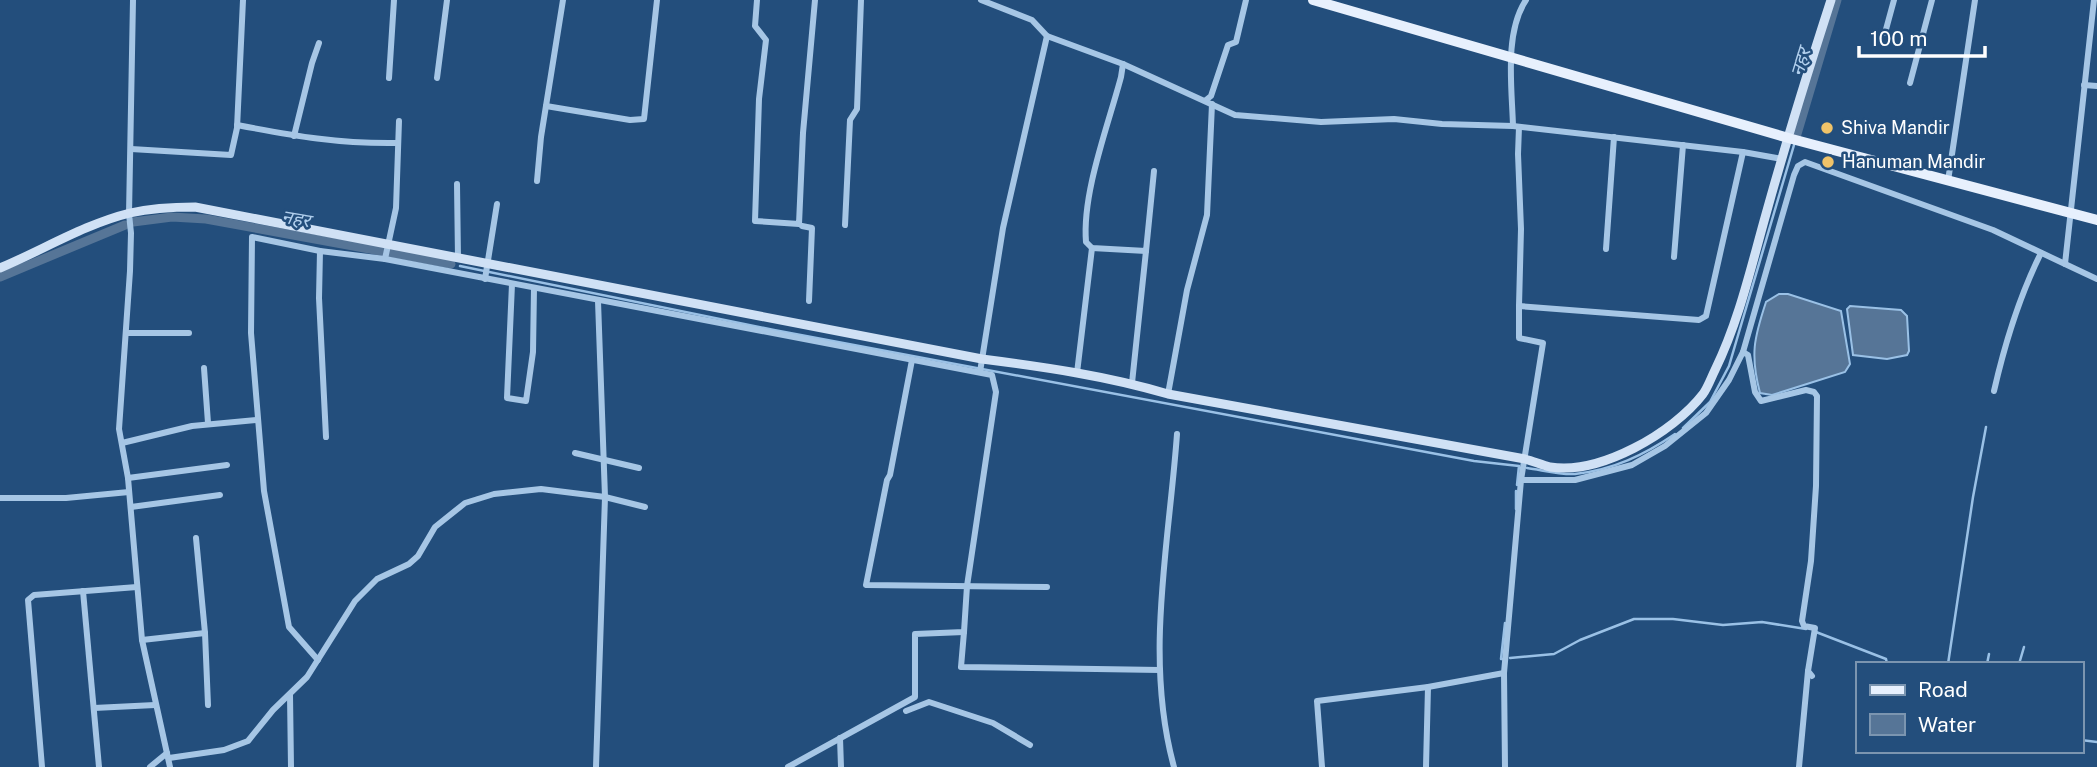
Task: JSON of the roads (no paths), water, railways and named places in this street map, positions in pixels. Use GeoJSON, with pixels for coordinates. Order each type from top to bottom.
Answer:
{"type":"FeatureCollection","features":[{"type":"Feature","properties":{"kind":"main road"},"geometry":{"type":"LineString","coordinates":[[1313,0],[1787,138],[2097,220]]}},
{"type":"Feature","properties":{"kind":"street"},"geometry":{"type":"LineString","coordinates":[[133,0],[129,214],[131,248],[119,429],[128,478],[142,640],[170,767]]}},
{"type":"Feature","properties":{"kind":"street"},"geometry":{"type":"LineString","coordinates":[[131,149],[231,155],[237,125],[243,0]]}},
{"type":"Feature","properties":{"kind":"street"},"geometry":{"type":"LineString","coordinates":[[388,78],[394,0]]}},
{"type":"Feature","properties":{"kind":"street"},"geometry":{"type":"LineString","coordinates":[[437,78],[447,0]]}},
{"type":"Feature","properties":{"kind":"street"},"geometry":{"type":"LineString","coordinates":[[537,181],[563,0]]}},
{"type":"Feature","properties":{"kind":"street"},"geometry":{"type":"LineString","coordinates":[[546,106],[630,120],[644,119],[657,0]]}},
{"type":"Feature","properties":{"kind":"street"},"geometry":{"type":"LineString","coordinates":[[757,0],[755,26],[766,40],[759,99],[755,221],[799,224],[803,133],[815,0]]}},
{"type":"Feature","properties":{"kind":"street"},"geometry":{"type":"LineString","coordinates":[[845,225],[850,120],[857,109],[861,0]]}},
{"type":"Feature","properties":{"kind":"street"},"geometry":{"type":"LineString","coordinates":[[981,0],[1032,20],[1047,36],[1123,64],[1235,115],[1321,122],[1394,119],[1442,124],[1516,126],[1743,152],[1782,159]]}},
{"type":"Feature","properties":{"kind":"street"},"geometry":{"type":"LineString","coordinates":[[1168,394],[1187,290],[1207,215],[1209,102],[1228,45],[1236,42],[1246,0]]}},
{"type":"Feature","properties":{"kind":"street"},"geometry":{"type":"LineString","coordinates":[[1505,767],[1504,673],[1521,480],[1543,343],[1519,338],[1521,240],[1511,56],[1521,8],[1526,0]]}},
{"type":"Feature","properties":{"kind":"street"},"geometry":{"type":"LineString","coordinates":[[0,268],[89,228],[129,214],[165,208],[195,207],[982,361],[1132,383],[1168,394],[1525,459],[1552,467],[1576,466],[1622,455],[1650,441],[1704,394],[1737,315],[1787,138],[1831,0]]}},
{"type":"Feature","properties":{"kind":"street"},"geometry":{"type":"LineString","coordinates":[[1885,33],[1894,0]]}},
{"type":"Feature","properties":{"kind":"street"},"geometry":{"type":"LineString","coordinates":[[1910,83],[1932,0]]}},
{"type":"Feature","properties":{"kind":"street"},"geometry":{"type":"LineString","coordinates":[[1948,181],[1975,0]]}},
{"type":"Feature","properties":{"kind":"street"},"geometry":{"type":"LineString","coordinates":[[2065,264],[2094,0]]}},
{"type":"Feature","properties":{"kind":"street"},"geometry":{"type":"LineString","coordinates":[[980,372],[1003,228],[1047,36]]}},
{"type":"Feature","properties":{"kind":"street"},"geometry":{"type":"LineString","coordinates":[[294,136],[319,43]]}},
{"type":"Feature","properties":{"kind":"street"},"geometry":{"type":"LineString","coordinates":[[1123,64],[1098,161],[1085,227],[1086,242],[1092,248],[1146,251]]}},
{"type":"Feature","properties":{"kind":"street"},"geometry":{"type":"LineString","coordinates":[[2084,85],[2097,86]]}},
{"type":"Feature","properties":{"kind":"street"},"geometry":{"type":"LineString","coordinates":[[385,260],[396,208],[398,121]]}},
{"type":"Feature","properties":{"kind":"street"},"geometry":{"type":"LineString","coordinates":[[237,125],[356,144],[398,142]]}},
{"type":"Feature","properties":{"kind":"street"},"geometry":{"type":"LineString","coordinates":[[1606,249],[1614,137]]}},
{"type":"Feature","properties":{"kind":"street"},"geometry":{"type":"LineString","coordinates":[[1674,257],[1683,145]]}},
{"type":"Feature","properties":{"kind":"street"},"geometry":{"type":"LineString","coordinates":[[1519,306],[1699,320],[1706,316],[1743,152]]}},
{"type":"Feature","properties":{"kind":"street"},"geometry":{"type":"LineString","coordinates":[[1521,480],[1575,480],[1632,465],[1648,457],[1706,414],[1729,380],[1743,352],[1794,175],[1798,166],[1805,162],[1993,230],[2097,279]]}},
{"type":"Feature","properties":{"kind":"street"},"geometry":{"type":"LineString","coordinates":[[1132,383],[1154,171]]}},
{"type":"Feature","properties":{"kind":"street"},"geometry":{"type":"LineString","coordinates":[[457,184],[458,258]]}},
{"type":"Feature","properties":{"kind":"street"},"geometry":{"type":"LineString","coordinates":[[485,279],[497,204]]}},
{"type":"Feature","properties":{"kind":"street"},"geometry":{"type":"LineString","coordinates":[[802,226],[812,228],[809,301]]}},
{"type":"Feature","properties":{"kind":"street"},"geometry":{"type":"LineString","coordinates":[[318,660],[289,627],[264,491],[250,315],[253,237],[992,375],[996,392],[967,586],[961,667],[1160,670]]}},
{"type":"Feature","properties":{"kind":"street"},"geometry":{"type":"LineString","coordinates":[[1077,373],[1092,248]]}},
{"type":"Feature","properties":{"kind":"street"},"geometry":{"type":"LineString","coordinates":[[320,251],[319,298],[326,437]]}},
{"type":"Feature","properties":{"kind":"street"},"geometry":{"type":"LineString","coordinates":[[1994,391],[2008,335],[2025,285],[2041,253]]}},
{"type":"Feature","properties":{"kind":"street"},"geometry":{"type":"LineString","coordinates":[[512,284],[507,398],[526,401],[533,352],[534,288]]}},
{"type":"Feature","properties":{"kind":"street"},"geometry":{"type":"LineString","coordinates":[[596,767],[605,497],[598,301]]}},
{"type":"Feature","properties":{"kind":"street"},"geometry":{"type":"LineString","coordinates":[[127,332],[189,332]]}},
{"type":"Feature","properties":{"kind":"street"},"geometry":{"type":"LineString","coordinates":[[1743,352],[1751,361],[1755,392],[1761,401],[1806,390],[1814,392],[1816,396],[1816,486],[1811,561],[1802,621],[1804,626],[1815,628],[1799,767]]}},
{"type":"Feature","properties":{"kind":"street"},"geometry":{"type":"LineString","coordinates":[[912,360],[866,585],[1047,587]]}},
{"type":"Feature","properties":{"kind":"street"},"geometry":{"type":"LineString","coordinates":[[204,368],[208,423]]}},
{"type":"Feature","properties":{"kind":"street"},"geometry":{"type":"LineString","coordinates":[[122,443],[208,423],[257,420]]}},
{"type":"Feature","properties":{"kind":"street"},"geometry":{"type":"LineString","coordinates":[[1174,767],[1166,736],[1160,670],[1159,604],[1177,434]]}},
{"type":"Feature","properties":{"kind":"street"},"geometry":{"type":"LineString","coordinates":[[575,453],[639,468]]}},
{"type":"Feature","properties":{"kind":"street"},"geometry":{"type":"LineString","coordinates":[[128,478],[228,465]]}},
{"type":"Feature","properties":{"kind":"street"},"geometry":{"type":"LineString","coordinates":[[150,767],[168,756],[224,750],[248,741],[273,710],[307,677],[355,601],[377,579],[409,564],[418,556],[435,527],[465,503],[494,494],[541,489],[605,497],[645,507]]}},
{"type":"Feature","properties":{"kind":"street"},"geometry":{"type":"LineString","coordinates":[[0,498],[66,498],[129,492]]}},
{"type":"Feature","properties":{"kind":"street"},"geometry":{"type":"LineString","coordinates":[[131,508],[220,495]]}},
{"type":"Feature","properties":{"kind":"street"},"geometry":{"type":"LineString","coordinates":[[196,538],[205,633],[208,705]]}},
{"type":"Feature","properties":{"kind":"street"},"geometry":{"type":"LineString","coordinates":[[42,767],[28,600],[34,595],[137,587]]}},
{"type":"Feature","properties":{"kind":"street"},"geometry":{"type":"LineString","coordinates":[[83,591],[99,767]]}},
{"type":"Feature","properties":{"kind":"street"},"geometry":{"type":"LineString","coordinates":[[788,767],[915,697],[915,634],[964,632]]}},
{"type":"Feature","properties":{"kind":"street"},"geometry":{"type":"LineString","coordinates":[[142,640],[205,633]]}},
{"type":"Feature","properties":{"kind":"street"},"geometry":{"type":"LineString","coordinates":[[1322,767],[1318,702],[1428,687],[1504,673]]}},
{"type":"Feature","properties":{"kind":"street"},"geometry":{"type":"LineString","coordinates":[[1426,767],[1428,687]]}},
{"type":"Feature","properties":{"kind":"street"},"geometry":{"type":"LineString","coordinates":[[290,695],[291,767]]}},
{"type":"Feature","properties":{"kind":"street"},"geometry":{"type":"LineString","coordinates":[[906,711],[929,702],[993,723],[1030,745]]}},
{"type":"Feature","properties":{"kind":"street"},"geometry":{"type":"LineString","coordinates":[[94,708],[155,705]]}},
{"type":"Feature","properties":{"kind":"street"},"geometry":{"type":"LineString","coordinates":[[840,738],[841,767]]}},
{"type":"Feature","properties":{"kind":"water"},"geometry":{"type":"Polygon","coordinates":[[[1779,294],[1788,294],[1841,311],[1850,364],[1845,372],[1772,395],[1760,393],[1754,357],[1756,337],[1766,302],[1779,294]]]}},
{"type":"Feature","properties":{"kind":"water"},"geometry":{"type":"Polygon","coordinates":[[[1850,306],[1901,310],[1907,316],[1907,355],[1887,359],[1853,355],[1847,309],[1850,306]]]}},
{"type":"Feature","properties":{"kind":"waterway","name":"नहर"},"geometry":{"type":"LineString","coordinates":[[1797,134],[1837,0]]}},
{"type":"Feature","properties":{"kind":"waterway"},"geometry":{"type":"LineString","coordinates":[[1683,428],[1710,402],[1729,366],[1794,145]]}},
{"type":"Feature","properties":{"kind":"waterway","name":"नहर"},"geometry":{"type":"LineString","coordinates":[[133,222],[172,217],[206,219],[451,264]]}},
{"type":"Feature","properties":{"kind":"waterway","name":"नहर"},"geometry":{"type":"LineString","coordinates":[[0,277],[125,225]]}},
{"type":"Feature","properties":{"kind":"waterway"},"geometry":{"type":"LineString","coordinates":[[460,266],[774,330],[1474,461],[1519,466],[1517,485]]}},
{"type":"Feature","properties":{"kind":"waterway"},"geometry":{"type":"LineString","coordinates":[[1948,662],[1986,427]]}},
{"type":"Feature","properties":{"kind":"waterway"},"geometry":{"type":"LineString","coordinates":[[1527,468],[1569,474],[1589,472],[1640,455],[1675,434]]}},
{"type":"Feature","properties":{"kind":"waterway"},"geometry":{"type":"LineString","coordinates":[[1516,491],[1516,509]]}},
{"type":"Feature","properties":{"kind":"waterway"},"geometry":{"type":"LineString","coordinates":[[1510,658],[1554,654],[1580,640],[1634,619],[1673,619],[1723,625],[1762,622],[1806,629]]}},
{"type":"Feature","properties":{"kind":"waterway"},"geometry":{"type":"LineString","coordinates":[[1503,659],[1505,623]]}},
{"type":"Feature","properties":{"kind":"waterway"},"geometry":{"type":"LineString","coordinates":[[1816,632],[1886,659],[1887,662]]}},
{"type":"Feature","properties":{"kind":"waterway"},"geometry":{"type":"LineString","coordinates":[[2020,662],[2024,647]]}},
{"type":"Feature","properties":{"kind":"waterway"},"geometry":{"type":"LineString","coordinates":[[1987,662],[1989,654]]}},
{"type":"Feature","properties":{"kind":"waterway"},"geometry":{"type":"LineString","coordinates":[[2083,740],[2097,742]]}},
{"type":"Feature","properties":{"kind":"place","name":"Shiva Mandir"},"geometry":{"type":"Point","coordinates":[1827,128]}},
{"type":"Feature","properties":{"kind":"place","name":"Hanuman Mandir"},"geometry":{"type":"Point","coordinates":[1828,162]}}]}
